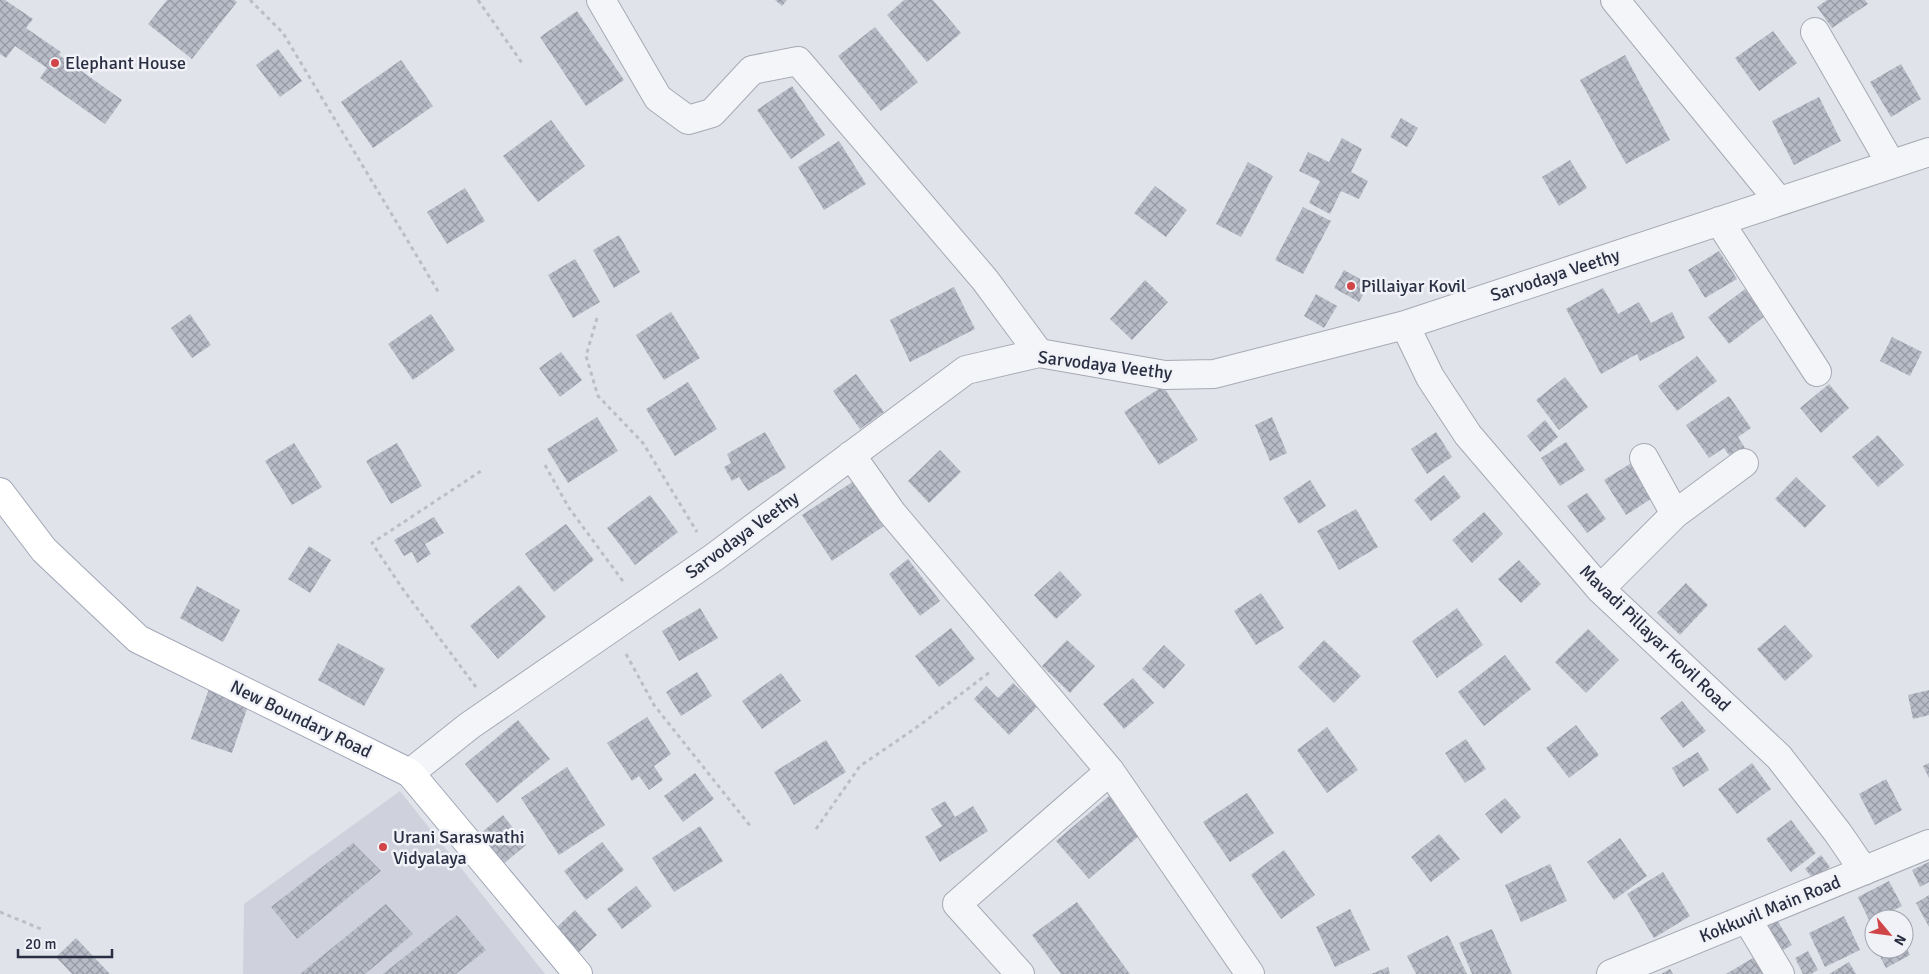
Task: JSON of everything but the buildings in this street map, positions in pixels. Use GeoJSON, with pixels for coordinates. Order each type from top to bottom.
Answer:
{"type":"FeatureCollection","features":[{"type":"Feature","properties":{"kind":"main road","name":"New Boundary Road"},"geometry":{"type":"LineString","coordinates":[[0,492],[44,550],[138,639],[410,773],[578,974]]}},
{"type":"Feature","properties":{"kind":"street"},"geometry":{"type":"LineString","coordinates":[[601,0],[658,98],[688,120],[712,113],[752,70],[798,61],[985,280],[1039,353]]}},
{"type":"Feature","properties":{"kind":"street"},"geometry":{"type":"LineString","coordinates":[[1614,0],[1779,201]]}},
{"type":"Feature","properties":{"kind":"street"},"geometry":{"type":"LineString","coordinates":[[1815,32],[1891,164]]}},
{"type":"Feature","properties":{"kind":"street","name":"Sarvodaya Veethy"},"geometry":{"type":"LineString","coordinates":[[410,773],[468,726],[714,558],[966,370],[1039,353],[1165,375],[1214,374],[1405,325],[1891,164],[1925,160]]}},
{"type":"Feature","properties":{"kind":"street"},"geometry":{"type":"LineString","coordinates":[[1719,222],[1816,372]]}},
{"type":"Feature","properties":{"kind":"street","name":"Mavadi Pillayar Kovil Road"},"geometry":{"type":"LineString","coordinates":[[1405,325],[1430,377],[1468,435],[1600,589],[1779,757],[1838,833],[1864,871]]}},
{"type":"Feature","properties":{"kind":"street"},"geometry":{"type":"LineString","coordinates":[[851,455],[892,513],[1110,771],[1250,974]]}},
{"type":"Feature","properties":{"kind":"street"},"geometry":{"type":"LineString","coordinates":[[1644,458],[1675,514]]}},
{"type":"Feature","properties":{"kind":"street"},"geometry":{"type":"LineString","coordinates":[[1600,589],[1675,514],[1744,463]]}},
{"type":"Feature","properties":{"kind":"street"},"geometry":{"type":"LineString","coordinates":[[1020,974],[957,904],[1110,771]]}},
{"type":"Feature","properties":{"kind":"street","name":"Kokkuvil Main Road"},"geometry":{"type":"LineString","coordinates":[[1611,974],[1929,844]]}},
{"type":"Feature","properties":{"kind":"street"},"geometry":{"type":"LineString","coordinates":[[1747,919],[1780,974]]}},
{"type":"Feature","properties":{"kind":"path"},"geometry":{"type":"LineString","coordinates":[[250,0],[283,33],[439,293]]}},
{"type":"Feature","properties":{"kind":"path"},"geometry":{"type":"LineString","coordinates":[[478,0],[522,63]]}},
{"type":"Feature","properties":{"kind":"path"},"geometry":{"type":"LineString","coordinates":[[597,318],[586,356],[598,396],[643,443],[714,558]]}},
{"type":"Feature","properties":{"kind":"path"},"geometry":{"type":"LineString","coordinates":[[545,466],[569,508],[642,607]]}},
{"type":"Feature","properties":{"kind":"path"},"geometry":{"type":"LineString","coordinates":[[484,469],[372,543],[402,588],[493,709]]}},
{"type":"Feature","properties":{"kind":"path"},"geometry":{"type":"LineString","coordinates":[[612,627],[654,705],[751,827]]}},
{"type":"Feature","properties":{"kind":"path"},"geometry":{"type":"LineString","coordinates":[[816,829],[860,766],[920,725],[1012,656]]}},
{"type":"Feature","properties":{"kind":"path"},"geometry":{"type":"LineString","coordinates":[[0,912],[41,929]]}},
{"type":"Feature","properties":{"kind":"shaded area","name":"Urani Saraswathi Vidyalaya"},"geometry":{"type":"Polygon","coordinates":[[[400,791],[545,974],[243,974],[244,904],[400,791]]]}},
{"type":"Feature","properties":{"kind":"place","name":"Elephant House"},"geometry":{"type":"Point","coordinates":[55,63]}},
{"type":"Feature","properties":{"kind":"place","name":"Pillaiyar Kovil"},"geometry":{"type":"Point","coordinates":[1351,286]}},
{"type":"Feature","properties":{"kind":"place","name":"Urani Saraswathi Vidyalaya"},"geometry":{"type":"Point","coordinates":[383,847]}}]}
